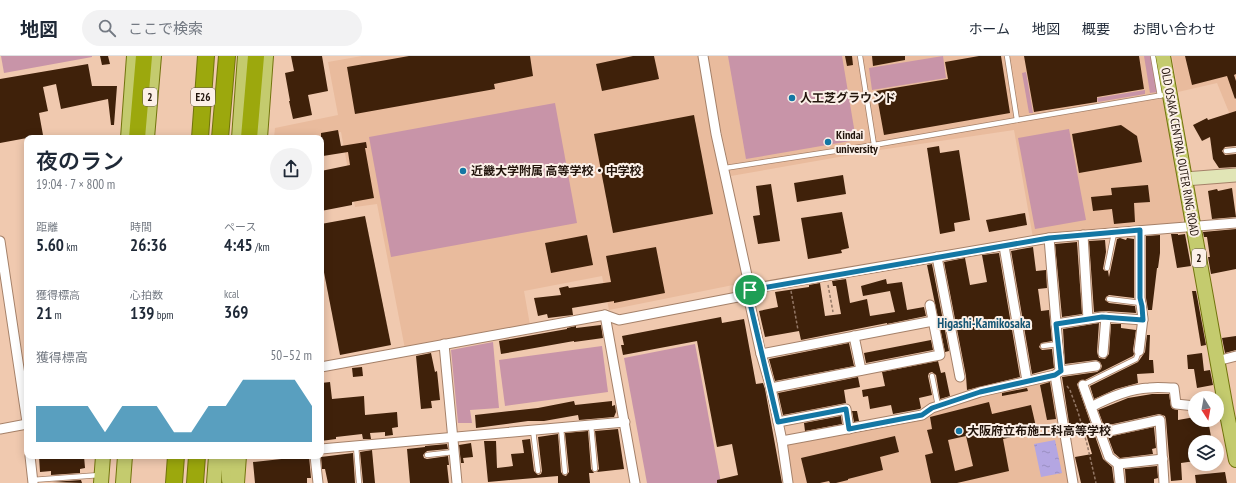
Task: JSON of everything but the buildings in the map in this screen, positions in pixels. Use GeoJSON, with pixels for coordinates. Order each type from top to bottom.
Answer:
{"type":"FeatureCollection","features":[{"type":"Feature","properties":{"kind":"highway"},"geometry":{"type":"LineString","coordinates":[[137,135],[144,56]]}},
{"type":"Feature","properties":{"kind":"highway","name":"E26"},"geometry":{"type":"LineString","coordinates":[[200,135],[206,56]]}},
{"type":"Feature","properties":{"kind":"highway","name":"E26"},"geometry":{"type":"LineString","coordinates":[[220,135],[226,56]]}},
{"type":"Feature","properties":{"kind":"highway"},"geometry":{"type":"LineString","coordinates":[[249,135],[256,56]]}},
{"type":"Feature","properties":{"kind":"highway"},"geometry":{"type":"LineString","coordinates":[[174,483],[176,459]]}},
{"type":"Feature","properties":{"kind":"highway"},"geometry":{"type":"LineString","coordinates":[[195,483],[197,459]]}},
{"type":"Feature","properties":{"kind":"main road","name":"2"},"geometry":{"type":"LineString","coordinates":[[128,135],[134,56]]}},
{"type":"Feature","properties":{"kind":"main road","name":"2"},"geometry":{"type":"LineString","coordinates":[[147,135],[154,56]]}},
{"type":"Feature","properties":{"kind":"main road"},"geometry":{"type":"LineString","coordinates":[[240,135],[245,56]]}},
{"type":"Feature","properties":{"kind":"main road"},"geometry":{"type":"LineString","coordinates":[[260,135],[266,56]]}},
{"type":"Feature","properties":{"kind":"main road","name":"OLD OSAKA CENTRAL OUTER RING ROAD"},"geometry":{"type":"LineString","coordinates":[[1163,56],[1165,95],[1185,179],[1217,361],[1220,391]]}},
{"type":"Feature","properties":{"kind":"main road","name":"OLD OSAKA CENTRAL OUTER RING ROAD"},"geometry":{"type":"LineString","coordinates":[[1224,417],[1234,444],[1236,460]]}},
{"type":"Feature","properties":{"kind":"main road"},"geometry":{"type":"LineString","coordinates":[[102,479],[103,459]]}},
{"type":"Feature","properties":{"kind":"main road"},"geometry":{"type":"LineString","coordinates":[[123,483],[125,459]]}},
{"type":"Feature","properties":{"kind":"main road"},"geometry":{"type":"LineString","coordinates":[[214,483],[216,459]]}},
{"type":"Feature","properties":{"kind":"main road"},"geometry":{"type":"LineString","coordinates":[[229,459],[230,483]]}},
{"type":"Feature","properties":{"kind":"main road"},"geometry":{"type":"LineString","coordinates":[[237,483],[239,459]]}},
{"type":"Feature","properties":{"kind":"street"},"geometry":{"type":"LineString","coordinates":[[704,56],[711,106],[725,168],[761,354],[771,388],[778,422],[788,483]]}},
{"type":"Feature","properties":{"kind":"street"},"geometry":{"type":"LineString","coordinates":[[1185,179],[1236,175]]}},
{"type":"Feature","properties":{"kind":"street"},"geometry":{"type":"LineString","coordinates":[[324,366],[605,315],[619,320],[826,276],[1049,238],[1236,223]]}},
{"type":"Feature","properties":{"kind":"street"},"geometry":{"type":"LineString","coordinates":[[1139,351],[1143,320],[1140,298],[1140,230]]}},
{"type":"Feature","properties":{"kind":"street"},"geometry":{"type":"LineString","coordinates":[[1083,236],[1088,319]]}},
{"type":"Feature","properties":{"kind":"street"},"geometry":{"type":"LineString","coordinates":[[1049,238],[1059,372],[1073,483]]}},
{"type":"Feature","properties":{"kind":"street"},"geometry":{"type":"LineString","coordinates":[[0,241],[24,403]]}},
{"type":"Feature","properties":{"kind":"street"},"geometry":{"type":"LineString","coordinates":[[1004,246],[1027,381]]}},
{"type":"Feature","properties":{"kind":"street"},"geometry":{"type":"LineString","coordinates":[[937,258],[960,377]]}},
{"type":"Feature","properties":{"kind":"street"},"geometry":{"type":"LineString","coordinates":[[771,388],[940,355],[930,305]]}},
{"type":"Feature","properties":{"kind":"street"},"geometry":{"type":"LineString","coordinates":[[605,315],[635,483]]}},
{"type":"Feature","properties":{"kind":"street"},"geometry":{"type":"LineString","coordinates":[[1056,324],[1106,317],[1143,320]]}},
{"type":"Feature","properties":{"kind":"street"},"geometry":{"type":"LineString","coordinates":[[1103,353],[1106,317]]}},
{"type":"Feature","properties":{"kind":"street"},"geometry":{"type":"LineString","coordinates":[[761,354],[933,321]]}},
{"type":"Feature","properties":{"kind":"street"},"geometry":{"type":"LineString","coordinates":[[854,336],[861,370]]}},
{"type":"Feature","properties":{"kind":"street"},"geometry":{"type":"LineString","coordinates":[[444,344],[457,483]]}},
{"type":"Feature","properties":{"kind":"street"},"geometry":{"type":"LineString","coordinates":[[1217,361],[1236,356]]}},
{"type":"Feature","properties":{"kind":"street"},"geometry":{"type":"LineString","coordinates":[[782,442],[922,415],[932,408],[980,392],[1059,372],[1096,366]]}},
{"type":"Feature","properties":{"kind":"street"},"geometry":{"type":"LineString","coordinates":[[1083,385],[1109,457],[1118,464],[1163,459]]}},
{"type":"Feature","properties":{"kind":"street"},"geometry":{"type":"LineString","coordinates":[[1091,407],[1123,393],[1148,388],[1174,388],[1176,404],[1188,405]]}},
{"type":"Feature","properties":{"kind":"street"},"geometry":{"type":"LineString","coordinates":[[778,422],[846,409],[849,429]]}},
{"type":"Feature","properties":{"kind":"street"},"geometry":{"type":"LineString","coordinates":[[1100,433],[1160,420],[1164,483]]}},
{"type":"Feature","properties":{"kind":"street"},"geometry":{"type":"LineString","coordinates":[[324,449],[624,422]]}},
{"type":"Feature","properties":{"kind":"street"},"geometry":{"type":"LineString","coordinates":[[0,429],[24,424]]}},
{"type":"Feature","properties":{"kind":"street"},"geometry":{"type":"LineString","coordinates":[[30,459],[32,482]]}},
{"type":"Feature","properties":{"kind":"street"},"geometry":{"type":"LineString","coordinates":[[315,459],[318,483]]}},
{"type":"Feature","properties":{"kind":"street"},"geometry":{"type":"LineString","coordinates":[[1118,464],[1120,483]]}},
{"type":"Feature","properties":{"kind":"lane"},"geometry":{"type":"LineString","coordinates":[[860,56],[874,145]]}},
{"type":"Feature","properties":{"kind":"lane"},"geometry":{"type":"LineString","coordinates":[[1007,56],[1017,120]]}},
{"type":"Feature","properties":{"kind":"lane"},"geometry":{"type":"LineString","coordinates":[[725,168],[874,145],[1165,95],[1153,56]]}},
{"type":"Feature","properties":{"kind":"lane"},"geometry":{"type":"LineString","coordinates":[[1226,151],[1236,150]]}},
{"type":"Feature","properties":{"kind":"lane"},"geometry":{"type":"LineString","coordinates":[[1107,268],[1114,233]]}},
{"type":"Feature","properties":{"kind":"lane"},"geometry":{"type":"LineString","coordinates":[[1109,299],[1141,303]]}},
{"type":"Feature","properties":{"kind":"lane"},"geometry":{"type":"LineString","coordinates":[[1043,346],[1058,344]]}},
{"type":"Feature","properties":{"kind":"lane"},"geometry":{"type":"LineString","coordinates":[[1083,385],[1136,359],[1139,351]]}},
{"type":"Feature","properties":{"kind":"lane"},"geometry":{"type":"LineString","coordinates":[[932,376],[938,406]]}},
{"type":"Feature","properties":{"kind":"lane"},"geometry":{"type":"LineString","coordinates":[[591,425],[595,469]]}},
{"type":"Feature","properties":{"kind":"lane"},"geometry":{"type":"LineString","coordinates":[[561,428],[565,472]]}},
{"type":"Feature","properties":{"kind":"lane"},"geometry":{"type":"LineString","coordinates":[[533,430],[538,471]]}},
{"type":"Feature","properties":{"kind":"lane"},"geometry":{"type":"LineString","coordinates":[[356,446],[359,483]]}},
{"type":"Feature","properties":{"kind":"lane"},"geometry":{"type":"LineString","coordinates":[[428,455],[454,452]]}},
{"type":"Feature","properties":{"kind":"lane"},"geometry":{"type":"LineString","coordinates":[[32,482],[102,479]]}},
{"type":"Feature","properties":{"kind":"path"},"geometry":{"type":"LineString","coordinates":[[826,276],[833,312]]}},
{"type":"Feature","properties":{"kind":"path"},"geometry":{"type":"LineString","coordinates":[[790,283],[798,330]]}},
{"type":"Feature","properties":{"kind":"path"},"geometry":{"type":"LineString","coordinates":[[1059,372],[1070,390],[1078,412],[1096,483]]}},
{"type":"Feature","properties":{"kind":"shaded area"},"geometry":{"type":"Polygon","coordinates":[[[1,56],[92,56],[92,57],[4,73],[1,56]]]}},
{"type":"Feature","properties":{"kind":"shaded area","name":"近畿大学附属 高等学校・中学校"},"geometry":{"type":"Polygon","coordinates":[[[362,56],[699,56],[743,283],[609,310],[602,276],[524,291],[530,325],[405,349],[377,204],[355,207],[341,132],[324,135],[274,135],[275,128],[338,115],[328,62],[362,56]]]}},
{"type":"Feature","properties":{"kind":"shaded area","name":"Kindai university"},"geometry":{"type":"Polygon","coordinates":[[[708,56],[1156,56],[1185,217],[1181,223],[1097,230],[1033,238],[1014,130],[873,151],[731,176],[716,107],[708,56]]]}},
{"type":"Feature","properties":{"kind":"shaded area","name":"人工芝グラウンド"},"geometry":{"type":"Polygon","coordinates":[[[728,56],[842,56],[856,140],[746,159],[728,56]]]}},
{"type":"Feature","properties":{"kind":"shaded area"},"geometry":{"type":"Polygon","coordinates":[[[943,56],[946,78],[872,90],[869,68],[943,56]]]}},
{"type":"Feature","properties":{"kind":"shaded area"},"geometry":{"type":"Polygon","coordinates":[[[1144,56],[1152,56],[1158,92],[1150,93],[1144,56]]]}},
{"type":"Feature","properties":{"kind":"shaded area"},"geometry":{"type":"Polygon","coordinates":[[[1172,56],[1236,56],[1235,127],[1217,83],[1178,92],[1172,56]]]}},
{"type":"Feature","properties":{"kind":"shaded area"},"geometry":{"type":"Polygon","coordinates":[[[1026,72],[1033,113],[1029,113],[1022,73],[1026,72]]]}},
{"type":"Feature","properties":{"kind":"shaded area"},"geometry":{"type":"Polygon","coordinates":[[[1145,90],[1145,94],[1098,102],[1097,98],[1145,90]]]}},
{"type":"Feature","properties":{"kind":"shaded area"},"geometry":{"type":"Polygon","coordinates":[[[555,103],[577,223],[391,257],[369,137],[555,103]]]}},
{"type":"Feature","properties":{"kind":"shaded area"},"geometry":{"type":"Polygon","coordinates":[[[1069,129],[1086,220],[1035,229],[1018,138],[1069,129]]]}},
{"type":"Feature","properties":{"kind":"shaded area"},"geometry":{"type":"Polygon","coordinates":[[[493,342],[499,408],[470,410],[472,423],[458,423],[451,350],[493,342]]]}},
{"type":"Feature","properties":{"kind":"shaded area"},"geometry":{"type":"Polygon","coordinates":[[[695,344],[721,483],[647,483],[624,358],[695,344]]]}},
{"type":"Feature","properties":{"kind":"shaded area"},"geometry":{"type":"Polygon","coordinates":[[[602,346],[608,392],[505,406],[499,360],[602,346]]]}},
{"type":"Feature","properties":{"kind":"shaded area","name":"大阪府立布施工科高等学校"},"geometry":{"type":"Polygon","coordinates":[[[1053,378],[1071,483],[792,483],[788,444],[935,409],[981,394],[1053,378]]]}},
{"type":"Feature","properties":{"kind":"water"},"geometry":{"type":"Polygon","coordinates":[[[1055,440],[1062,473],[1041,477],[1034,444],[1055,440]]]}},
{"type":"Feature","properties":{"kind":"place","name":"人工芝グラウンド"},"geometry":{"type":"Point","coordinates":[792,98]}},
{"type":"Feature","properties":{"kind":"place","name":"Kindai university"},"geometry":{"type":"Point","coordinates":[828,142]}},
{"type":"Feature","properties":{"kind":"place","name":"近畿大学附属 高等学校・中学校"},"geometry":{"type":"Point","coordinates":[463,171]}},
{"type":"Feature","properties":{"kind":"place","name":"大阪府立布施工科高等学校"},"geometry":{"type":"Point","coordinates":[959,431]}},
{"type":"Feature","properties":{"kind":"district","name":"Higashi-Kamikosaka"},"geometry":{"type":"Point","coordinates":[984,323]}},
{"type":"Feature","properties":{"kind":"route"},"geometry":{"type":"LineString","coordinates":[[1140,230],[1140,298],[1143,320],[1102,317],[1056,324],[1061,371],[1055,375],[980,392],[932,408],[922,415],[849,429],[846,409],[778,422],[748,295],[750,290],[1049,238],[1140,230]]}}]}
